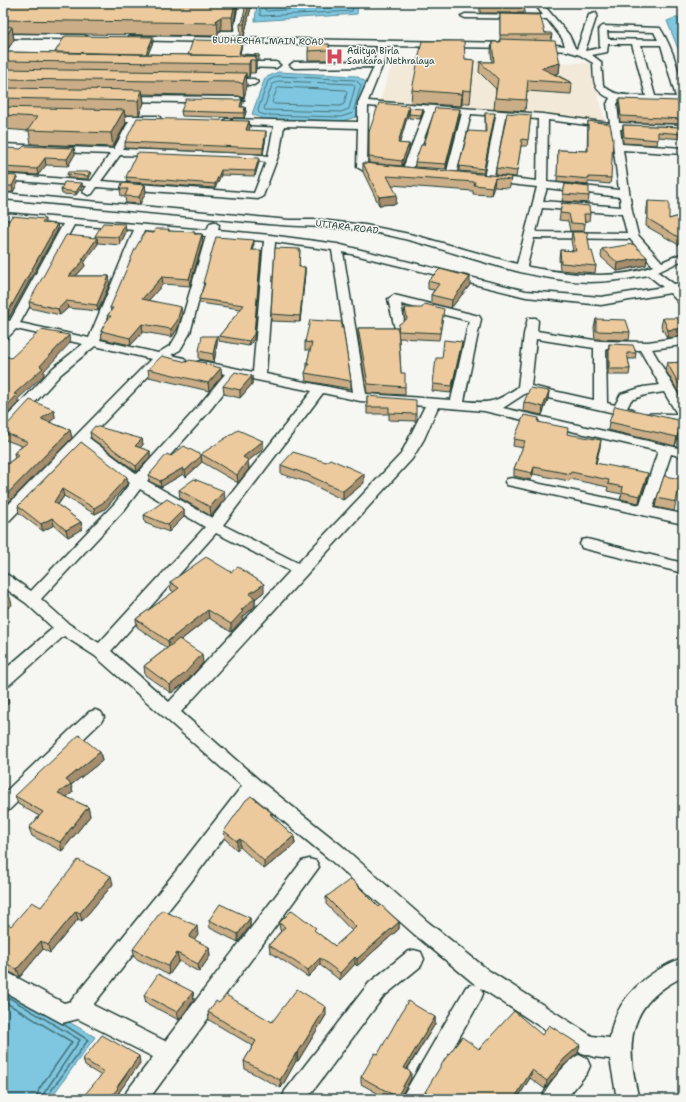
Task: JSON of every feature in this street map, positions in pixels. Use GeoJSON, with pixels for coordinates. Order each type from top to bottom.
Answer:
{"type":"FeatureCollection","features":[{"type":"Feature","properties":{"kind":"street"},"geometry":{"type":"LineString","coordinates":[[238,37],[243,3]]}},
{"type":"Feature","properties":{"kind":"street"},"geometry":{"type":"LineString","coordinates":[[538,3],[548,17],[579,51],[597,62],[599,86],[606,93],[615,97],[683,102],[664,43],[657,30],[603,28],[604,50],[579,51]]}},
{"type":"Feature","properties":{"kind":"street"},"geometry":{"type":"LineString","coordinates":[[579,51],[593,15]]}},
{"type":"Feature","properties":{"kind":"street"},"geometry":{"type":"LineString","coordinates":[[465,16],[548,17]]}},
{"type":"Feature","properties":{"kind":"street"},"geometry":{"type":"LineString","coordinates":[[623,29],[624,42]]}},
{"type":"Feature","properties":{"kind":"street"},"geometry":{"type":"LineString","coordinates":[[3,30],[92,37]]}},
{"type":"Feature","properties":{"kind":"street"},"geometry":{"type":"LineString","coordinates":[[3,36],[92,37]]}},
{"type":"Feature","properties":{"kind":"street"},"geometry":{"type":"LineString","coordinates":[[3,42],[92,37]]}},
{"type":"Feature","properties":{"kind":"street","name":"BUDHERHAT MAIN ROAD"},"geometry":{"type":"LineString","coordinates":[[382,45],[238,37],[122,38],[382,45],[558,47],[579,51]]}},
{"type":"Feature","properties":{"kind":"street"},"geometry":{"type":"LineString","coordinates":[[604,41],[664,43]]}},
{"type":"Feature","properties":{"kind":"street"},"geometry":{"type":"LineString","coordinates":[[636,42],[651,99]]}},
{"type":"Feature","properties":{"kind":"street"},"geometry":{"type":"LineString","coordinates":[[382,45],[378,64],[363,103],[362,167],[403,171],[430,109]]}},
{"type":"Feature","properties":{"kind":"street"},"geometry":{"type":"LineString","coordinates":[[294,65],[378,64]]}},
{"type":"Feature","properties":{"kind":"street"},"geometry":{"type":"LineString","coordinates":[[229,65],[276,65]]}},
{"type":"Feature","properties":{"kind":"street"},"geometry":{"type":"LineString","coordinates":[[215,82],[254,82]]}},
{"type":"Feature","properties":{"kind":"street"},"geometry":{"type":"LineString","coordinates":[[98,118],[165,119],[174,88]]}},
{"type":"Feature","properties":{"kind":"street"},"geometry":{"type":"LineString","coordinates":[[615,97],[612,108],[627,211],[633,236],[655,269],[678,287],[683,301]]}},
{"type":"Feature","properties":{"kind":"street"},"geometry":{"type":"LineString","coordinates":[[116,99],[168,106],[239,100]]}},
{"type":"Feature","properties":{"kind":"street"},"geometry":{"type":"LineString","coordinates":[[363,103],[467,112],[543,116],[615,126],[683,128]]}},
{"type":"Feature","properties":{"kind":"street"},"geometry":{"type":"LineString","coordinates":[[451,175],[467,112]]}},
{"type":"Feature","properties":{"kind":"street"},"geometry":{"type":"LineString","coordinates":[[501,114],[485,178],[542,186],[625,194]]}},
{"type":"Feature","properties":{"kind":"street"},"geometry":{"type":"LineString","coordinates":[[521,269],[531,235],[542,186],[543,116]]}},
{"type":"Feature","properties":{"kind":"street"},"geometry":{"type":"LineString","coordinates":[[82,203],[117,152],[135,118]]}},
{"type":"Feature","properties":{"kind":"street"},"geometry":{"type":"LineString","coordinates":[[218,121],[363,125]]}},
{"type":"Feature","properties":{"kind":"street"},"geometry":{"type":"LineString","coordinates":[[3,177],[258,196],[272,160],[279,132],[279,123]]}},
{"type":"Feature","properties":{"kind":"street"},"geometry":{"type":"LineString","coordinates":[[3,147],[252,157],[272,160]]}},
{"type":"Feature","properties":{"kind":"street"},"geometry":{"type":"LineString","coordinates":[[619,148],[683,151]]}},
{"type":"Feature","properties":{"kind":"street"},"geometry":{"type":"LineString","coordinates":[[196,166],[200,155]]}},
{"type":"Feature","properties":{"kind":"street","name":"UTTARA ROAD"},"geometry":{"type":"LineString","coordinates":[[3,196],[289,223],[321,222],[410,237],[521,269],[572,278],[617,278],[655,269],[683,256]]}},
{"type":"Feature","properties":{"kind":"street"},"geometry":{"type":"LineString","coordinates":[[537,204],[627,211]]}},
{"type":"Feature","properties":{"kind":"street"},"geometry":{"type":"LineString","coordinates":[[3,519],[160,357],[176,348],[184,333],[217,215]]}},
{"type":"Feature","properties":{"kind":"street"},"geometry":{"type":"LineString","coordinates":[[3,216],[270,238],[337,247],[526,294],[601,301],[678,287]]}},
{"type":"Feature","properties":{"kind":"street"},"geometry":{"type":"LineString","coordinates":[[3,335],[70,222]]}},
{"type":"Feature","properties":{"kind":"street"},"geometry":{"type":"LineString","coordinates":[[3,429],[57,371],[93,342],[140,228]]}},
{"type":"Feature","properties":{"kind":"street"},"geometry":{"type":"LineString","coordinates":[[531,235],[633,236]]}},
{"type":"Feature","properties":{"kind":"street"},"geometry":{"type":"LineString","coordinates":[[259,377],[270,238]]}},
{"type":"Feature","properties":{"kind":"street"},"geometry":{"type":"LineString","coordinates":[[337,247],[360,397]]}},
{"type":"Feature","properties":{"kind":"street"},"geometry":{"type":"LineString","coordinates":[[399,326],[394,300],[475,320],[457,405]]}},
{"type":"Feature","properties":{"kind":"street"},"geometry":{"type":"LineString","coordinates":[[9,323],[160,357],[234,370],[259,377],[321,388],[360,397],[484,407],[683,453]]}},
{"type":"Feature","properties":{"kind":"street"},"geometry":{"type":"LineString","coordinates":[[524,390],[531,328],[600,345],[648,346],[683,341]]}},
{"type":"Feature","properties":{"kind":"street"},"geometry":{"type":"LineString","coordinates":[[600,345],[601,407]]}},
{"type":"Feature","properties":{"kind":"street"},"geometry":{"type":"LineString","coordinates":[[648,346],[646,349],[683,414]]}},
{"type":"Feature","properties":{"kind":"street"},"geometry":{"type":"LineString","coordinates":[[32,599],[120,506],[138,482],[201,412],[234,370]]}},
{"type":"Feature","properties":{"kind":"street"},"geometry":{"type":"LineString","coordinates":[[101,652],[214,526],[321,388]]}},
{"type":"Feature","properties":{"kind":"street"},"geometry":{"type":"LineString","coordinates":[[618,410],[626,397],[643,391],[667,388]]}},
{"type":"Feature","properties":{"kind":"street"},"geometry":{"type":"LineString","coordinates":[[484,407],[502,404],[524,390],[544,392],[601,407],[662,419],[683,418]]}},
{"type":"Feature","properties":{"kind":"street"},"geometry":{"type":"LineString","coordinates":[[170,712],[407,456],[417,439],[433,403]]}},
{"type":"Feature","properties":{"kind":"street"},"geometry":{"type":"LineString","coordinates":[[81,439],[138,482],[214,526],[300,570]]}},
{"type":"Feature","properties":{"kind":"street"},"geometry":{"type":"LineString","coordinates":[[646,510],[666,449]]}},
{"type":"Feature","properties":{"kind":"street"},"geometry":{"type":"LineString","coordinates":[[512,482],[683,519]]}},
{"type":"Feature","properties":{"kind":"street"},"geometry":{"type":"LineString","coordinates":[[587,544],[683,568]]}},
{"type":"Feature","properties":{"kind":"street"},"geometry":{"type":"LineString","coordinates":[[3,579],[32,599],[63,628],[101,652],[141,689],[170,712],[253,785],[335,852],[421,928],[482,977],[587,1045],[594,1048],[620,1049]]}},
{"type":"Feature","properties":{"kind":"street"},"geometry":{"type":"LineString","coordinates":[[3,681],[63,628]]}},
{"type":"Feature","properties":{"kind":"street"},"geometry":{"type":"LineString","coordinates":[[3,805],[95,717]]}},
{"type":"Feature","properties":{"kind":"street"},"geometry":{"type":"LineString","coordinates":[[3,980],[62,1013],[68,1013],[78,1008],[183,877],[253,785]]}},
{"type":"Feature","properties":{"kind":"street"},"geometry":{"type":"LineString","coordinates":[[135,1099],[309,867]]}},
{"type":"Feature","properties":{"kind":"street"},"geometry":{"type":"LineString","coordinates":[[293,1099],[376,990],[414,959]]}},
{"type":"Feature","properties":{"kind":"street"},"geometry":{"type":"LineString","coordinates":[[628,1099],[620,1049],[623,1027],[636,1004],[654,982],[683,967]]}},
{"type":"Feature","properties":{"kind":"street"},"geometry":{"type":"LineString","coordinates":[[412,1099],[473,994]]}},
{"type":"Feature","properties":{"kind":"street"},"geometry":{"type":"LineString","coordinates":[[78,1008],[168,1054]]}},
{"type":"Feature","properties":{"kind":"street"},"geometry":{"type":"LineString","coordinates":[[552,1099],[579,1066]]}},
{"type":"Feature","properties":{"kind":"shaded area"},"geometry":{"type":"Polygon","coordinates":[[[394,59],[590,63],[605,121],[379,103],[394,59]]]}},
{"type":"Feature","properties":{"kind":"water"},"geometry":{"type":"Polygon","coordinates":[[[257,3],[358,3],[357,14],[255,21],[257,3]]]}},
{"type":"Feature","properties":{"kind":"water"},"geometry":{"type":"Polygon","coordinates":[[[675,18],[683,18],[683,61],[667,21],[675,18]]]}},
{"type":"Feature","properties":{"kind":"water"},"geometry":{"type":"Polygon","coordinates":[[[278,72],[356,76],[366,82],[356,117],[342,121],[263,119],[252,114],[265,78],[278,72]]]}},
{"type":"Feature","properties":{"kind":"water"},"geometry":{"type":"Polygon","coordinates":[[[3,984],[95,1037],[50,1099],[3,1099],[3,984]]]}},
{"type":"Feature","properties":{"kind":"building"},"geometry":{"type":"Polygon","coordinates":[[[3,3],[235,3],[232,17],[221,17],[216,20],[217,23],[3,20],[3,3]]]}},
{"type":"Feature","properties":{"kind":"building"},"geometry":{"type":"Polygon","coordinates":[[[246,3],[249,3],[244,24],[240,24],[243,21],[246,3]]]}},
{"type":"Feature","properties":{"kind":"building"},"geometry":{"type":"Polygon","coordinates":[[[480,3],[524,3],[525,7],[480,7],[480,3]]]}},
{"type":"Feature","properties":{"kind":"building"},"geometry":{"type":"Polygon","coordinates":[[[500,14],[540,15],[545,33],[551,33],[552,35],[500,35],[500,14]]]}},
{"type":"Feature","properties":{"kind":"building"},"geometry":{"type":"Polygon","coordinates":[[[3,26],[12,27],[3,40],[3,26]]]}},
{"type":"Feature","properties":{"kind":"building"},"geometry":{"type":"Polygon","coordinates":[[[65,36],[153,37],[146,54],[55,52],[65,36]]]}},
{"type":"Feature","properties":{"kind":"building"},"geometry":{"type":"Polygon","coordinates":[[[500,39],[555,41],[560,63],[541,68],[572,83],[528,80],[526,100],[495,98],[498,79],[480,62],[494,62],[492,42],[500,42],[500,39]]]}},
{"type":"Feature","properties":{"kind":"building"},"geometry":{"type":"Polygon","coordinates":[[[193,40],[242,41],[239,54],[259,55],[259,57],[188,55],[193,40]]]}},
{"type":"Feature","properties":{"kind":"building"},"geometry":{"type":"Polygon","coordinates":[[[422,41],[464,41],[465,59],[474,60],[471,91],[463,90],[462,94],[412,90],[422,41]]]}},
{"type":"Feature","properties":{"kind":"building"},"geometry":{"type":"Polygon","coordinates":[[[309,44],[329,44],[329,50],[308,51],[309,44]]]}},
{"type":"Feature","properties":{"kind":"building"},"geometry":{"type":"Polygon","coordinates":[[[3,52],[256,56],[255,60],[250,60],[249,64],[3,61],[3,52]]]}},
{"type":"Feature","properties":{"kind":"building"},"geometry":{"type":"Polygon","coordinates":[[[3,69],[246,73],[243,84],[238,82],[3,79],[3,69]]]}},
{"type":"Feature","properties":{"kind":"building"},"geometry":{"type":"Polygon","coordinates":[[[3,88],[142,90],[138,101],[3,98],[3,88]]]}},
{"type":"Feature","properties":{"kind":"building"},"geometry":{"type":"Polygon","coordinates":[[[242,98],[240,107],[245,107],[244,113],[181,111],[186,99],[239,100],[242,98]]]}},
{"type":"Feature","properties":{"kind":"building"},"geometry":{"type":"Polygon","coordinates":[[[619,99],[679,101],[683,103],[683,119],[621,116],[619,99]]]}},
{"type":"Feature","properties":{"kind":"building"},"geometry":{"type":"Polygon","coordinates":[[[379,103],[409,106],[398,143],[409,144],[402,161],[369,157],[369,132],[379,103]]]}},
{"type":"Feature","properties":{"kind":"building"},"geometry":{"type":"Polygon","coordinates":[[[3,107],[124,110],[111,133],[28,130],[37,117],[3,115],[3,107]]]}},
{"type":"Feature","properties":{"kind":"building"},"geometry":{"type":"Polygon","coordinates":[[[410,108],[423,109],[421,115],[409,114],[410,108]]]}},
{"type":"Feature","properties":{"kind":"building"},"geometry":{"type":"Polygon","coordinates":[[[435,108],[460,109],[446,164],[415,162],[421,145],[424,145],[435,108]]]}},
{"type":"Feature","properties":{"kind":"building"},"geometry":{"type":"Polygon","coordinates":[[[485,113],[495,113],[484,169],[459,166],[468,131],[486,132],[485,113]]]}},
{"type":"Feature","properties":{"kind":"building"},"geometry":{"type":"Polygon","coordinates":[[[507,113],[531,115],[528,140],[522,139],[517,171],[496,168],[507,113]]]}},
{"type":"Feature","properties":{"kind":"building"},"geometry":{"type":"Polygon","coordinates":[[[137,118],[249,121],[246,130],[266,131],[263,148],[125,142],[137,118]]]}},
{"type":"Feature","properties":{"kind":"building"},"geometry":{"type":"Polygon","coordinates":[[[588,121],[610,124],[613,139],[611,178],[589,177],[589,179],[557,176],[558,150],[588,151],[588,121]]]}},
{"type":"Feature","properties":{"kind":"building"},"geometry":{"type":"Polygon","coordinates":[[[623,125],[683,127],[683,134],[658,132],[658,140],[624,137],[623,125]]]}},
{"type":"Feature","properties":{"kind":"building"},"geometry":{"type":"Polygon","coordinates":[[[24,146],[74,148],[67,159],[45,158],[37,169],[3,167],[3,154],[7,148],[21,149],[24,146]]]}},
{"type":"Feature","properties":{"kind":"building"},"geometry":{"type":"Polygon","coordinates":[[[137,153],[259,158],[255,171],[221,170],[215,184],[126,177],[137,153]]]}},
{"type":"Feature","properties":{"kind":"building"},"geometry":{"type":"Polygon","coordinates":[[[363,163],[511,177],[510,180],[495,178],[492,187],[474,185],[475,182],[387,176],[397,195],[379,197],[363,163]]]}},
{"type":"Feature","properties":{"kind":"building"},"geometry":{"type":"Polygon","coordinates":[[[68,172],[90,172],[88,176],[67,174],[68,172]]]}},
{"type":"Feature","properties":{"kind":"building"},"geometry":{"type":"Polygon","coordinates":[[[3,175],[17,176],[12,186],[3,186],[3,175]]]}},
{"type":"Feature","properties":{"kind":"building"},"geometry":{"type":"Polygon","coordinates":[[[64,182],[82,183],[76,192],[61,190],[64,182]]]}},
{"type":"Feature","properties":{"kind":"building"},"geometry":{"type":"Polygon","coordinates":[[[122,183],[145,185],[139,197],[125,196],[128,189],[120,189],[122,183]]]}},
{"type":"Feature","properties":{"kind":"building"},"geometry":{"type":"Polygon","coordinates":[[[565,184],[589,187],[589,196],[563,194],[565,184]]]}},
{"type":"Feature","properties":{"kind":"building"},"geometry":{"type":"Polygon","coordinates":[[[648,201],[669,202],[669,219],[683,215],[683,237],[680,238],[648,219],[648,201]]]}},
{"type":"Feature","properties":{"kind":"building"},"geometry":{"type":"Polygon","coordinates":[[[562,203],[589,206],[590,214],[584,214],[585,224],[571,223],[569,214],[560,213],[562,203]]]}},
{"type":"Feature","properties":{"kind":"building"},"geometry":{"type":"Polygon","coordinates":[[[12,216],[45,219],[42,223],[57,224],[8,312],[3,312],[3,228],[12,216]]]}},
{"type":"Feature","properties":{"kind":"building"},"geometry":{"type":"Polygon","coordinates":[[[103,223],[125,224],[119,237],[95,236],[103,223]]]}},
{"type":"Feature","properties":{"kind":"building"},"geometry":{"type":"Polygon","coordinates":[[[155,229],[169,229],[168,231],[195,232],[194,234],[202,234],[189,279],[162,277],[142,299],[181,307],[177,321],[171,329],[142,324],[130,338],[101,331],[111,316],[107,316],[113,308],[110,308],[135,249],[145,232],[154,233],[155,229]]]}},
{"type":"Feature","properties":{"kind":"building"},"geometry":{"type":"Polygon","coordinates":[[[572,232],[587,232],[590,251],[592,251],[596,266],[561,263],[560,250],[576,251],[572,232]]]}},
{"type":"Feature","properties":{"kind":"building"},"geometry":{"type":"Polygon","coordinates":[[[66,235],[97,238],[82,260],[84,260],[69,276],[109,276],[97,305],[66,301],[58,309],[29,302],[66,235]]]}},
{"type":"Feature","properties":{"kind":"building"},"geometry":{"type":"Polygon","coordinates":[[[216,237],[254,240],[251,250],[261,250],[254,334],[249,341],[219,336],[244,305],[199,299],[205,283],[203,283],[216,237]]]}},
{"type":"Feature","properties":{"kind":"building"},"geometry":{"type":"Polygon","coordinates":[[[633,244],[647,257],[618,263],[602,249],[633,244]]]}},
{"type":"Feature","properties":{"kind":"building"},"geometry":{"type":"Polygon","coordinates":[[[275,248],[300,249],[299,267],[305,267],[300,316],[271,314],[275,248]]]}},
{"type":"Feature","properties":{"kind":"building"},"geometry":{"type":"Polygon","coordinates":[[[440,269],[470,277],[452,300],[431,295],[439,284],[428,281],[440,269]]]}},
{"type":"Feature","properties":{"kind":"building"},"geometry":{"type":"Polygon","coordinates":[[[425,304],[444,309],[440,333],[398,331],[399,324],[407,319],[405,308],[422,308],[425,304]]]}},
{"type":"Feature","properties":{"kind":"building"},"geometry":{"type":"Polygon","coordinates":[[[663,318],[679,318],[683,328],[668,330],[663,318]]]}},
{"type":"Feature","properties":{"kind":"building"},"geometry":{"type":"Polygon","coordinates":[[[596,319],[626,320],[630,332],[596,331],[596,319]]]}},
{"type":"Feature","properties":{"kind":"building"},"geometry":{"type":"Polygon","coordinates":[[[310,320],[342,322],[341,328],[343,328],[351,381],[305,373],[309,363],[307,363],[312,343],[305,342],[310,320]]]}},
{"type":"Feature","properties":{"kind":"building"},"geometry":{"type":"Polygon","coordinates":[[[358,328],[398,328],[401,373],[405,373],[405,387],[368,384],[358,328]]]}},
{"type":"Feature","properties":{"kind":"building"},"geometry":{"type":"Polygon","coordinates":[[[41,330],[69,335],[40,366],[43,368],[14,394],[17,395],[3,410],[3,355],[11,358],[41,330]]]}},
{"type":"Feature","properties":{"kind":"building"},"geometry":{"type":"Polygon","coordinates":[[[202,336],[217,336],[213,354],[199,351],[202,336]]]}},
{"type":"Feature","properties":{"kind":"building"},"geometry":{"type":"Polygon","coordinates":[[[444,340],[462,342],[452,386],[433,384],[436,358],[442,358],[444,340]]]}},
{"type":"Feature","properties":{"kind":"building"},"geometry":{"type":"Polygon","coordinates":[[[609,344],[633,345],[636,353],[627,353],[630,369],[609,369],[609,344]]]}},
{"type":"Feature","properties":{"kind":"building"},"geometry":{"type":"Polygon","coordinates":[[[162,356],[187,362],[189,360],[206,363],[205,364],[221,368],[208,383],[148,369],[162,356]]]}},
{"type":"Feature","properties":{"kind":"building"},"geometry":{"type":"Polygon","coordinates":[[[683,362],[683,391],[667,363],[683,362]]]}},
{"type":"Feature","properties":{"kind":"building"},"geometry":{"type":"Polygon","coordinates":[[[235,372],[252,376],[240,390],[223,386],[235,372]]]}},
{"type":"Feature","properties":{"kind":"building"},"geometry":{"type":"Polygon","coordinates":[[[530,388],[549,391],[543,407],[524,402],[530,388]]]}},
{"type":"Feature","properties":{"kind":"building"},"geometry":{"type":"Polygon","coordinates":[[[367,396],[416,400],[416,414],[389,413],[389,407],[367,407],[367,396]]]}},
{"type":"Feature","properties":{"kind":"building"},"geometry":{"type":"Polygon","coordinates":[[[30,400],[54,410],[41,419],[70,430],[3,498],[3,467],[19,455],[14,453],[28,442],[3,432],[3,428],[30,400]]]}},
{"type":"Feature","properties":{"kind":"building"},"geometry":{"type":"Polygon","coordinates":[[[615,406],[682,421],[677,437],[609,422],[615,406]]]}},
{"type":"Feature","properties":{"kind":"building"},"geometry":{"type":"Polygon","coordinates":[[[524,415],[539,418],[538,422],[568,428],[567,434],[601,440],[595,463],[648,473],[640,496],[622,492],[623,487],[608,484],[609,480],[571,472],[570,474],[534,467],[532,473],[514,469],[525,441],[514,439],[524,415]]]}},
{"type":"Feature","properties":{"kind":"building"},"geometry":{"type":"Polygon","coordinates":[[[95,426],[142,439],[135,446],[150,451],[136,466],[90,432],[95,426]]]}},
{"type":"Feature","properties":{"kind":"building"},"geometry":{"type":"Polygon","coordinates":[[[238,430],[263,441],[243,457],[248,460],[237,475],[201,454],[238,430]]]}},
{"type":"Feature","properties":{"kind":"building"},"geometry":{"type":"Polygon","coordinates":[[[81,442],[127,477],[104,502],[94,508],[62,489],[54,502],[81,522],[66,530],[52,518],[41,524],[18,506],[81,442]]]}},
{"type":"Feature","properties":{"kind":"building"},"geometry":{"type":"Polygon","coordinates":[[[184,446],[201,455],[185,471],[183,468],[160,481],[149,475],[167,454],[171,456],[184,446]]]}},
{"type":"Feature","properties":{"kind":"building"},"geometry":{"type":"Polygon","coordinates":[[[293,452],[326,462],[330,459],[364,474],[343,491],[306,474],[281,465],[293,452]]]}},
{"type":"Feature","properties":{"kind":"building"},"geometry":{"type":"Polygon","coordinates":[[[664,476],[681,479],[676,502],[657,498],[664,476]]]}},
{"type":"Feature","properties":{"kind":"building"},"geometry":{"type":"Polygon","coordinates":[[[194,479],[224,491],[210,507],[179,490],[194,479]]]}},
{"type":"Feature","properties":{"kind":"building"},"geometry":{"type":"Polygon","coordinates":[[[167,499],[184,509],[168,525],[144,515],[167,499]]]}},
{"type":"Feature","properties":{"kind":"building"},"geometry":{"type":"Polygon","coordinates":[[[206,557],[231,572],[238,567],[264,584],[249,594],[255,598],[241,610],[243,611],[231,624],[208,610],[168,641],[136,619],[179,588],[170,582],[206,557]]]}},
{"type":"Feature","properties":{"kind":"building"},"geometry":{"type":"Polygon","coordinates":[[[3,590],[10,597],[3,601],[3,590]]]}},
{"type":"Feature","properties":{"kind":"building"},"geometry":{"type":"Polygon","coordinates":[[[179,639],[202,654],[184,674],[170,685],[144,666],[179,639]]]}},
{"type":"Feature","properties":{"kind":"building"},"geometry":{"type":"Polygon","coordinates":[[[3,696],[8,699],[3,703],[3,696]]]}},
{"type":"Feature","properties":{"kind":"building"},"geometry":{"type":"Polygon","coordinates":[[[79,735],[100,752],[66,780],[71,784],[58,793],[88,807],[60,842],[29,828],[43,812],[15,796],[79,735]]]}},
{"type":"Feature","properties":{"kind":"building"},"geometry":{"type":"Polygon","coordinates":[[[251,796],[272,813],[270,814],[294,836],[264,861],[240,839],[237,841],[224,831],[246,800],[251,796]]]}},
{"type":"Feature","properties":{"kind":"building"},"geometry":{"type":"Polygon","coordinates":[[[78,860],[111,876],[80,913],[76,911],[48,945],[41,941],[17,969],[3,962],[3,929],[8,924],[11,926],[32,902],[41,907],[78,860]]]}},
{"type":"Feature","properties":{"kind":"building"},"geometry":{"type":"Polygon","coordinates":[[[351,879],[379,907],[381,905],[399,922],[357,959],[355,957],[340,973],[320,958],[308,970],[269,945],[285,927],[279,923],[292,910],[316,928],[314,930],[335,946],[356,927],[326,897],[351,879]]]}},
{"type":"Feature","properties":{"kind":"building"},"geometry":{"type":"Polygon","coordinates":[[[220,904],[250,918],[238,934],[209,920],[220,904]]]}},
{"type":"Feature","properties":{"kind":"building"},"geometry":{"type":"Polygon","coordinates":[[[162,910],[197,926],[189,937],[209,947],[198,964],[177,953],[168,966],[133,949],[162,910]]]}},
{"type":"Feature","properties":{"kind":"building"},"geometry":{"type":"Polygon","coordinates":[[[158,974],[193,992],[177,1012],[144,995],[158,974]]]}},
{"type":"Feature","properties":{"kind":"building"},"geometry":{"type":"Polygon","coordinates":[[[297,989],[326,1007],[280,1080],[244,1061],[256,1041],[208,1012],[216,1001],[219,1003],[226,995],[272,1022],[297,989]]]}},
{"type":"Feature","properties":{"kind":"building"},"geometry":{"type":"Polygon","coordinates":[[[408,1001],[435,1017],[404,1068],[411,1072],[397,1097],[361,1077],[375,1053],[378,1054],[408,1001]]]}},
{"type":"Feature","properties":{"kind":"building"},"geometry":{"type":"Polygon","coordinates":[[[514,1011],[542,1035],[549,1025],[580,1045],[564,1059],[547,1081],[532,1070],[514,1099],[436,1099],[425,1092],[445,1059],[462,1037],[479,1049],[514,1011]]]}},
{"type":"Feature","properties":{"kind":"building"},"geometry":{"type":"Polygon","coordinates":[[[102,1035],[139,1056],[109,1099],[81,1099],[104,1072],[83,1059],[102,1035]]]}},
{"type":"Feature","properties":{"kind":"place","name":"Aditya Birla Sankara Nethralaya"},"geometry":{"type":"Point","coordinates":[334,56]}}]}
